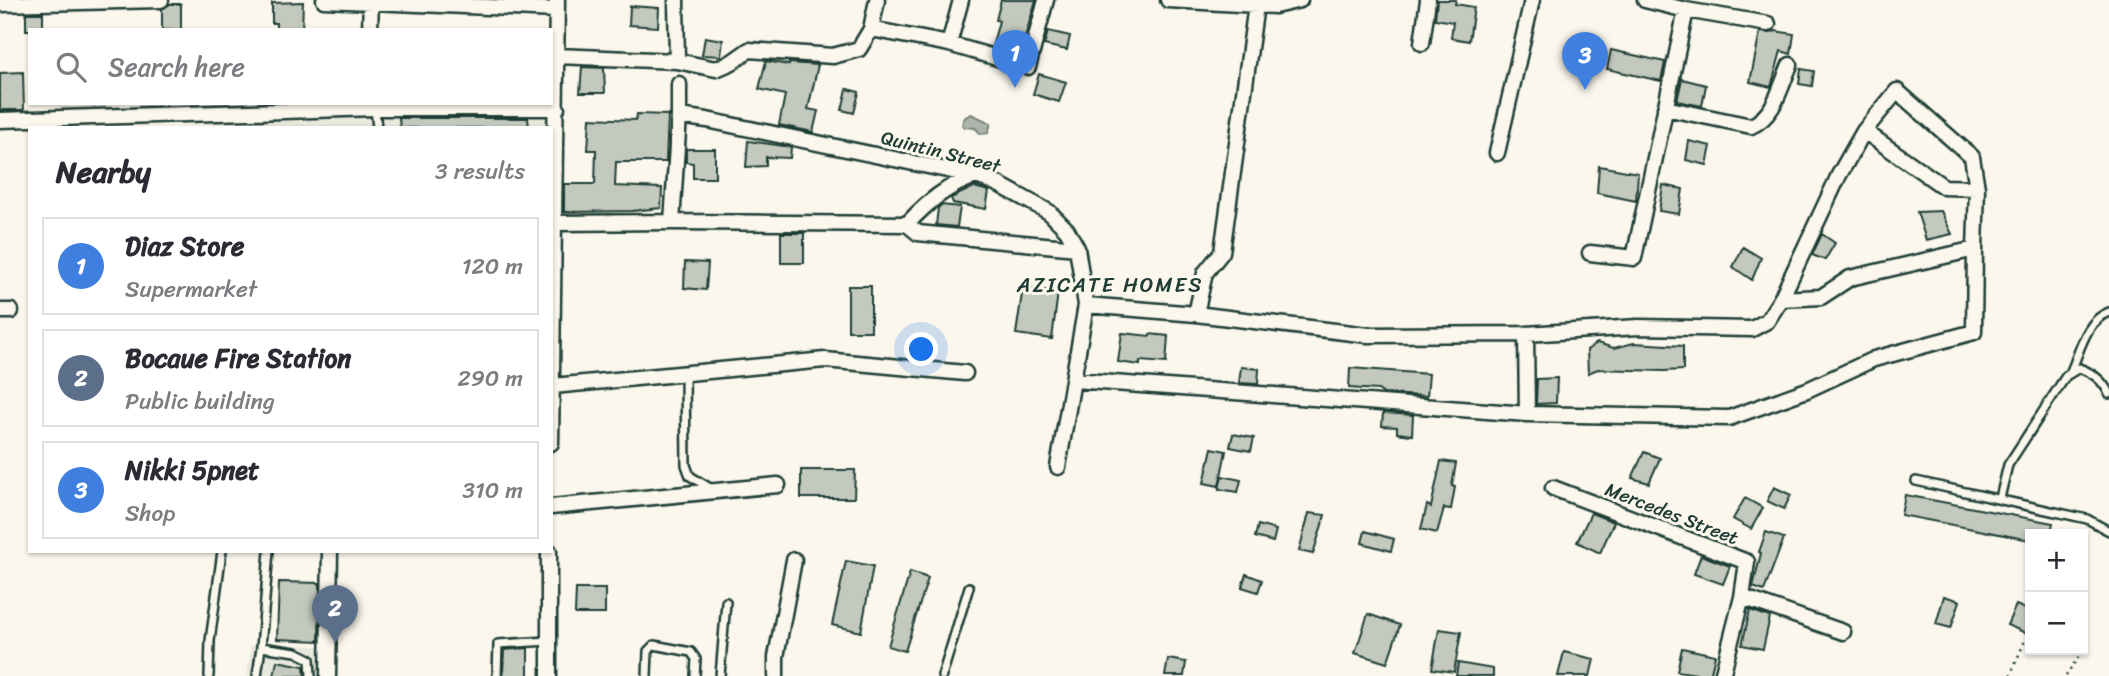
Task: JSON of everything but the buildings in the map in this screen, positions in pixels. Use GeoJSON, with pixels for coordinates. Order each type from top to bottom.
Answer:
{"type":"FeatureCollection","features":[{"type":"Feature","properties":{"kind":"street"},"geometry":{"type":"LineString","coordinates":[[0,4],[161,0]]}},
{"type":"Feature","properties":{"kind":"street"},"geometry":{"type":"LineString","coordinates":[[324,0],[557,5],[553,386],[825,360],[965,373]]}},
{"type":"Feature","properties":{"kind":"street"},"geometry":{"type":"LineString","coordinates":[[676,0],[677,61]]}},
{"type":"Feature","properties":{"kind":"street"},"geometry":{"type":"LineString","coordinates":[[557,56],[677,61],[716,68],[732,62],[749,50],[833,56],[859,49],[871,29],[877,0]]}},
{"type":"Feature","properties":{"kind":"street"},"geometry":{"type":"LineString","coordinates":[[949,44],[961,0]]}},
{"type":"Feature","properties":{"kind":"street"},"geometry":{"type":"LineString","coordinates":[[871,29],[949,44],[1028,66],[1046,0]]}},
{"type":"Feature","properties":{"kind":"street"},"geometry":{"type":"LineString","coordinates":[[1168,0],[1275,6],[1300,0]]}},
{"type":"Feature","properties":{"kind":"street"},"geometry":{"type":"LineString","coordinates":[[1422,43],[1428,0]]}},
{"type":"Feature","properties":{"kind":"street"},"geometry":{"type":"LineString","coordinates":[[1497,153],[1532,0]]}},
{"type":"Feature","properties":{"kind":"street"},"geometry":{"type":"LineString","coordinates":[[1645,0],[1686,10],[1711,7],[1768,24]]}},
{"type":"Feature","properties":{"kind":"street"},"geometry":{"type":"LineString","coordinates":[[370,28],[371,1]]}},
{"type":"Feature","properties":{"kind":"street"},"geometry":{"type":"LineString","coordinates":[[1196,314],[1205,273],[1222,252],[1256,5]]}},
{"type":"Feature","properties":{"kind":"street"},"geometry":{"type":"LineString","coordinates":[[1590,253],[1634,258],[1686,10]]}},
{"type":"Feature","properties":{"kind":"street"},"geometry":{"type":"LineString","coordinates":[[1665,108],[1751,126],[1763,121],[1770,113],[1790,65]]}},
{"type":"Feature","properties":{"kind":"street"},"geometry":{"type":"LineString","coordinates":[[672,222],[679,84]]}},
{"type":"Feature","properties":{"kind":"street"},"geometry":{"type":"LineString","coordinates":[[1073,380],[1527,414],[1729,418],[1807,390],[1874,359],[1974,332],[1977,188],[1972,157],[1897,91],[1864,131],[1839,175],[1781,299],[1767,321],[1752,328],[1639,327],[1526,334],[1368,335],[1196,314],[1086,305]]}},
{"type":"Feature","properties":{"kind":"street"},"geometry":{"type":"LineString","coordinates":[[0,120],[372,107],[557,108]]}},
{"type":"Feature","properties":{"kind":"street","name":"Quintin Street"},"geometry":{"type":"LineString","coordinates":[[679,116],[976,176],[998,184],[1049,212],[1067,230],[1077,248],[1086,305],[1058,467]]}},
{"type":"Feature","properties":{"kind":"street"},"geometry":{"type":"LineString","coordinates":[[1864,131],[1944,187],[1977,188]]}},
{"type":"Feature","properties":{"kind":"street"},"geometry":{"type":"LineString","coordinates":[[907,224],[942,192],[960,181],[976,176]]}},
{"type":"Feature","properties":{"kind":"street"},"geometry":{"type":"LineString","coordinates":[[555,223],[907,224],[918,233],[1077,248]]}},
{"type":"Feature","properties":{"kind":"street"},"geometry":{"type":"LineString","coordinates":[[1781,299],[1822,297],[1850,278],[1975,249]]}},
{"type":"Feature","properties":{"kind":"street"},"geometry":{"type":"LineString","coordinates":[[1526,334],[1527,414]]}},
{"type":"Feature","properties":{"kind":"street"},"geometry":{"type":"LineString","coordinates":[[553,507],[712,489],[778,485]]}},
{"type":"Feature","properties":{"kind":"street","name":"Mercedes Street"},"geometry":{"type":"LineString","coordinates":[[1553,488],[1747,562],[1742,597],[1721,676]]}},
{"type":"Feature","properties":{"kind":"street"},"geometry":{"type":"LineString","coordinates":[[328,676],[330,553]]}},
{"type":"Feature","properties":{"kind":"street"},"geometry":{"type":"LineString","coordinates":[[549,553],[549,676]]}},
{"type":"Feature","properties":{"kind":"street"},"geometry":{"type":"LineString","coordinates":[[776,676],[776,657],[794,560]]}},
{"type":"Feature","properties":{"kind":"street"},"geometry":{"type":"LineString","coordinates":[[1742,597],[1843,632]]}},
{"type":"Feature","properties":{"kind":"lane"},"geometry":{"type":"LineString","coordinates":[[372,107],[377,126]]}},
{"type":"Feature","properties":{"kind":"lane"},"geometry":{"type":"LineString","coordinates":[[2000,498],[2008,465],[2057,388],[2071,371],[2089,329],[2104,313],[2109,312]]}},
{"type":"Feature","properties":{"kind":"lane"},"geometry":{"type":"LineString","coordinates":[[2071,371],[2078,368],[2088,371],[2096,376],[2109,394]]}},
{"type":"Feature","properties":{"kind":"lane"},"geometry":{"type":"LineString","coordinates":[[685,375],[686,465],[690,476],[712,489]]}},
{"type":"Feature","properties":{"kind":"lane"},"geometry":{"type":"LineString","coordinates":[[1916,481],[2087,519],[2109,531]]}},
{"type":"Feature","properties":{"kind":"lane"},"geometry":{"type":"LineString","coordinates":[[209,676],[210,640],[222,553]]}},
{"type":"Feature","properties":{"kind":"lane"},"geometry":{"type":"LineString","coordinates":[[257,676],[269,553]]}},
{"type":"Feature","properties":{"kind":"lane"},"geometry":{"type":"LineString","coordinates":[[942,676],[969,587]]}},
{"type":"Feature","properties":{"kind":"lane"},"geometry":{"type":"LineString","coordinates":[[720,676],[726,602]]}},
{"type":"Feature","properties":{"kind":"lane"},"geometry":{"type":"LineString","coordinates":[[497,676],[498,644],[549,640]]}},
{"type":"Feature","properties":{"kind":"lane"},"geometry":{"type":"LineString","coordinates":[[647,676],[648,651],[654,645],[691,652],[696,659],[695,676]]}},
{"type":"Feature","properties":{"kind":"lane"},"geometry":{"type":"LineString","coordinates":[[261,648],[296,652],[310,659],[311,676]]}},
{"type":"Feature","properties":{"kind":"path"},"geometry":{"type":"LineString","coordinates":[[2010,676],[2025,640]]}},
{"type":"Feature","properties":{"kind":"path"},"geometry":{"type":"LineString","coordinates":[[2066,676],[2079,656]]}},
{"type":"Feature","properties":{"kind":"shaded area"},"geometry":{"type":"Polygon","coordinates":[[[547,112],[547,126],[256,126],[256,119],[547,112]]]}},
{"type":"Feature","properties":{"kind":"shaded area"},"geometry":{"type":"Polygon","coordinates":[[[971,114],[991,123],[988,133],[981,134],[975,128],[964,127],[964,118],[971,114]]]}},
{"type":"Feature","properties":{"kind":"shaded area"},"geometry":{"type":"Polygon","coordinates":[[[251,645],[321,646],[321,676],[247,676],[251,645]]]}},
{"type":"Feature","properties":{"kind":"place","name":"Diaz Store"},"geometry":{"type":"Point","coordinates":[1015,88]}},
{"type":"Feature","properties":{"kind":"place","name":"Nikki 5pnet"},"geometry":{"type":"Point","coordinates":[1585,90]}},
{"type":"Feature","properties":{"kind":"place","name":"Bocaue Fire Station"},"geometry":{"type":"Point","coordinates":[335,643]}},
{"type":"Feature","properties":{"kind":"district","name":"AZICATE HOMES"},"geometry":{"type":"Point","coordinates":[1110,285]}}]}
